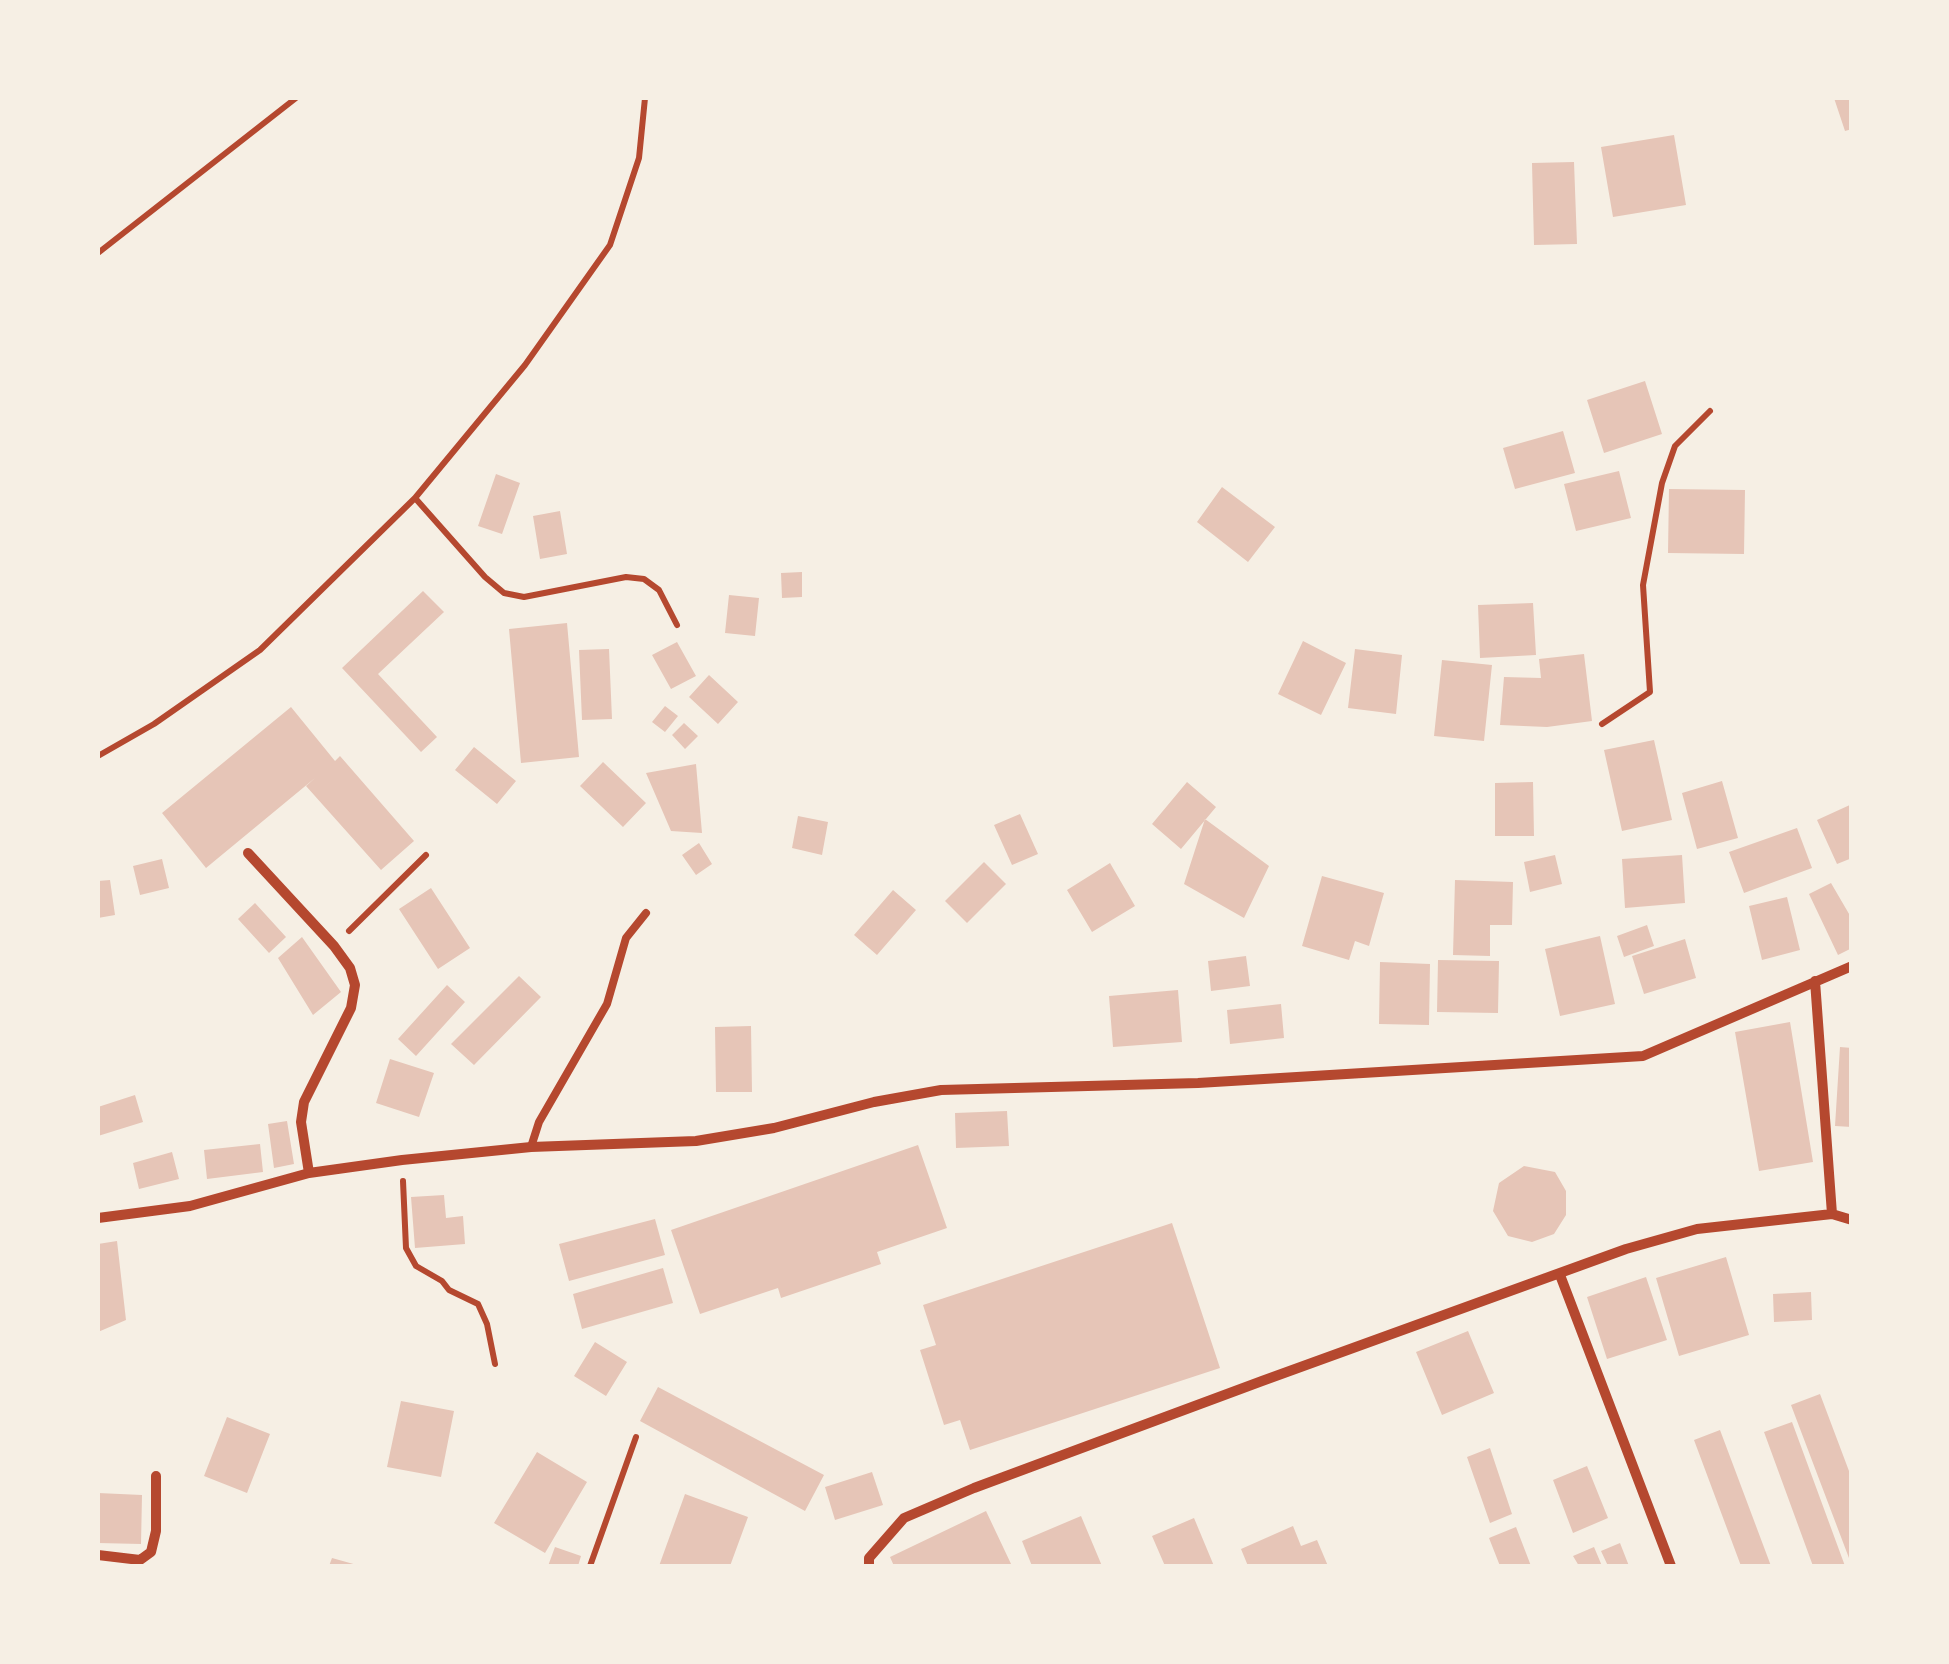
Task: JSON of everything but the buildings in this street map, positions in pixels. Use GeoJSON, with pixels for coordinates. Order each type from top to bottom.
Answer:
{"type":"FeatureCollection","features":[{"type":"Feature","properties":{"kind":"street"},"geometry":{"type":"LineString","coordinates":[[248,853],[334,946],[350,968],[354,985],[351,1008],[304,1102],[301,1122],[309,1173]]}},
{"type":"Feature","properties":{"kind":"street"},"geometry":{"type":"LineString","coordinates":[[98,1218],[190,1206],[309,1173],[402,1160],[530,1147],[696,1141],[774,1128],[874,1102],[941,1090],[1198,1084],[1643,1056],[1852,966]]}},
{"type":"Feature","properties":{"kind":"street"},"geometry":{"type":"LineString","coordinates":[[1815,981],[1832,1214]]}},
{"type":"Feature","properties":{"kind":"street"},"geometry":{"type":"LineString","coordinates":[[869,1566],[869,1558],[904,1518],[974,1488],[1626,1250],[1698,1229],[1832,1214],[1852,1220]]}},
{"type":"Feature","properties":{"kind":"street"},"geometry":{"type":"LineString","coordinates":[[1560,1275],[1671,1566]]}},
{"type":"Feature","properties":{"kind":"street"},"geometry":{"type":"LineString","coordinates":[[98,1554],[140,1560],[151,1552],[156,1531],[156,1476]]}},
{"type":"Feature","properties":{"kind":"lane"},"geometry":{"type":"LineString","coordinates":[[530,1147],[539,1122],[607,1004],[626,938],[646,913]]}},
{"type":"Feature","properties":{"kind":"path"},"geometry":{"type":"LineString","coordinates":[[98,253],[296,98]]}},
{"type":"Feature","properties":{"kind":"path"},"geometry":{"type":"LineString","coordinates":[[98,756],[154,724],[260,650],[415,498],[525,365],[610,244],[639,158],[645,98]]}},
{"type":"Feature","properties":{"kind":"path"},"geometry":{"type":"LineString","coordinates":[[1602,724],[1650,692],[1643,585],[1662,483],[1675,446],[1710,411]]}},
{"type":"Feature","properties":{"kind":"path"},"geometry":{"type":"LineString","coordinates":[[415,498],[504,593],[524,597],[626,576],[644,579],[659,590],[677,625]]}},
{"type":"Feature","properties":{"kind":"path"},"geometry":{"type":"LineString","coordinates":[[334,946],[426,854]]}},
{"type":"Feature","properties":{"kind":"path"},"geometry":{"type":"LineString","coordinates":[[402,1160],[406,1248],[416,1266],[442,1281],[449,1290],[478,1304],[487,1324],[495,1364]]}},
{"type":"Feature","properties":{"kind":"path"},"geometry":{"type":"LineString","coordinates":[[590,1566],[636,1437]]}}]}
